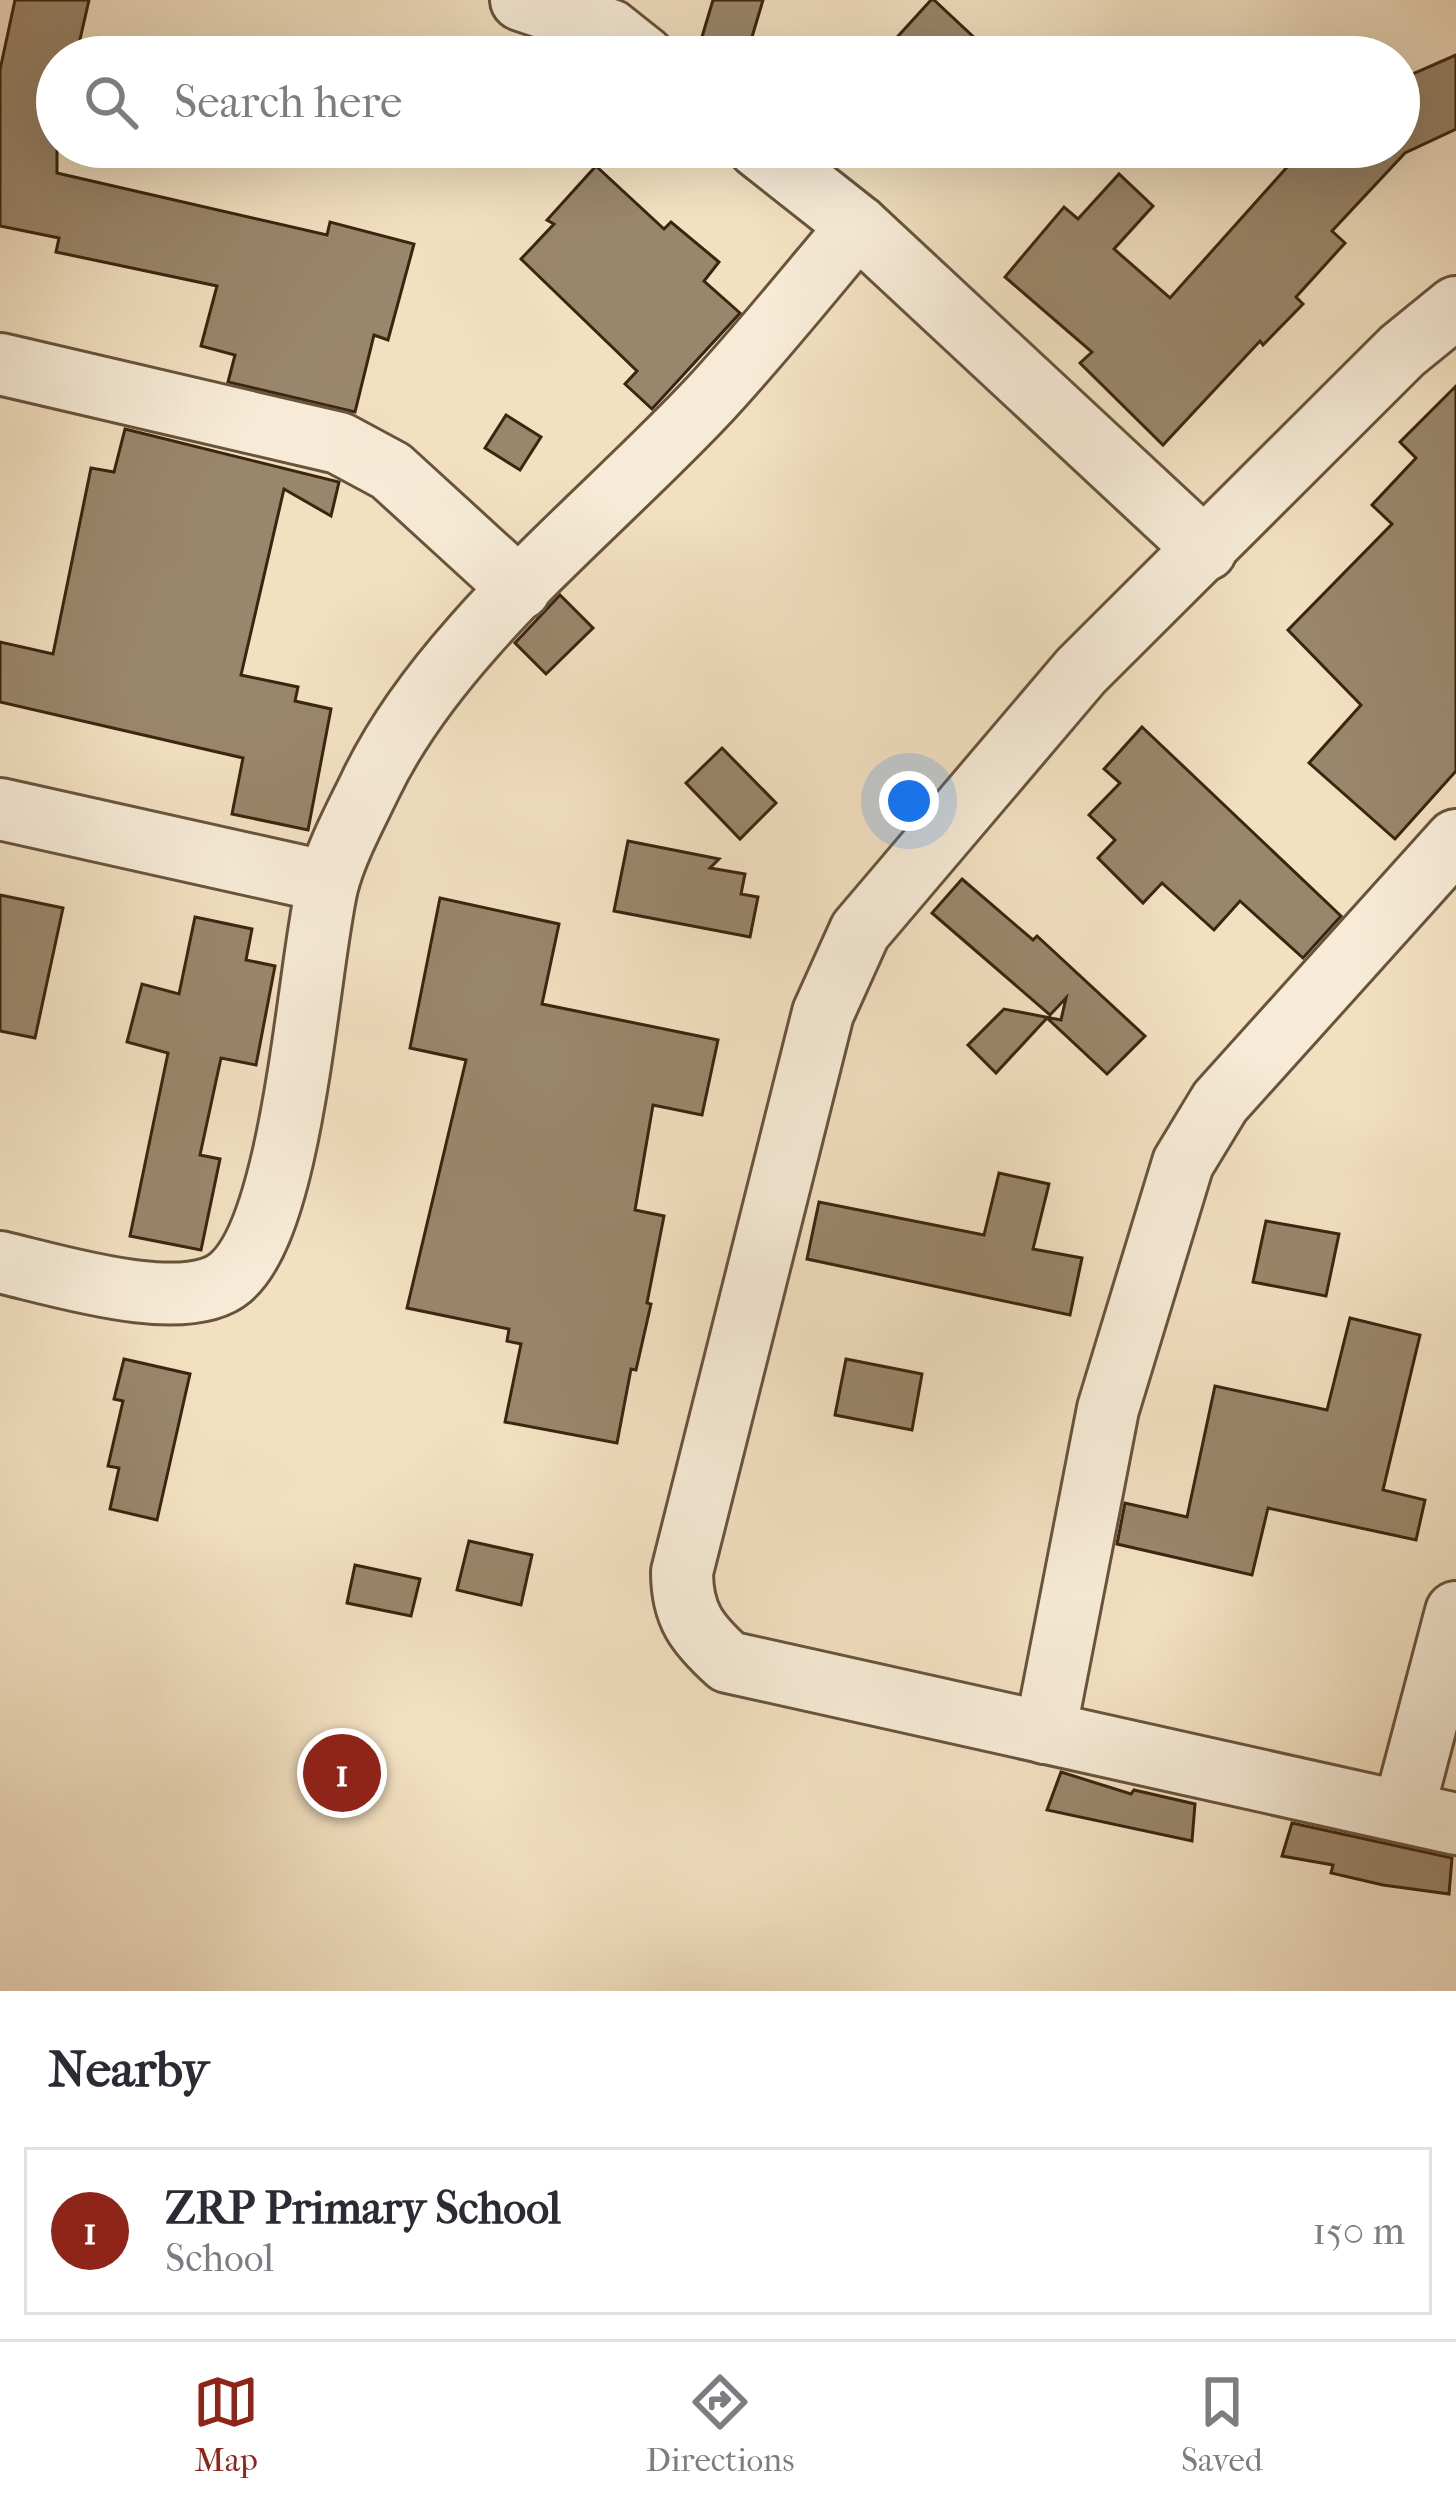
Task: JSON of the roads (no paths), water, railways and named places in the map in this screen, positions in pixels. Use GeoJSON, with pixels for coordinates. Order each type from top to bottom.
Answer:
{"type":"FeatureCollection","features":[{"type":"Feature","properties":{"kind":"street"},"geometry":{"type":"LineString","coordinates":[[540,2],[618,36]]}},
{"type":"Feature","properties":{"kind":"street"},"geometry":{"type":"LineString","coordinates":[[784,168],[857,226],[1206,550]]}},
{"type":"Feature","properties":{"kind":"street"},"geometry":{"type":"LineString","coordinates":[[0,1262],[113,1287],[187,1294],[228,1281],[259,1242],[273,1192],[328,882],[371,782],[420,703],[520,589],[711,398],[857,226]]}},
{"type":"Feature","properties":{"kind":"street"},"geometry":{"type":"LineString","coordinates":[[1456,307],[1402,351],[1081,670],[860,931],[823,1013],[682,1572],[682,1604],[690,1620],[698,1635],[728,1662],[1429,1818],[1456,1612]]}},
{"type":"Feature","properties":{"kind":"street"},"geometry":{"type":"LineString","coordinates":[[0,364],[339,443],[392,471],[520,589]]}},
{"type":"Feature","properties":{"kind":"street"},"geometry":{"type":"LineString","coordinates":[[0,809],[328,882]]}},
{"type":"Feature","properties":{"kind":"street"},"geometry":{"type":"LineString","coordinates":[[1045,1733],[1108,1409],[1183,1163],[1220,1102],[1456,840]]}},
{"type":"Feature","properties":{"kind":"place","name":"ZRP Primary School"},"geometry":{"type":"Point","coordinates":[342,1773]}}]}
